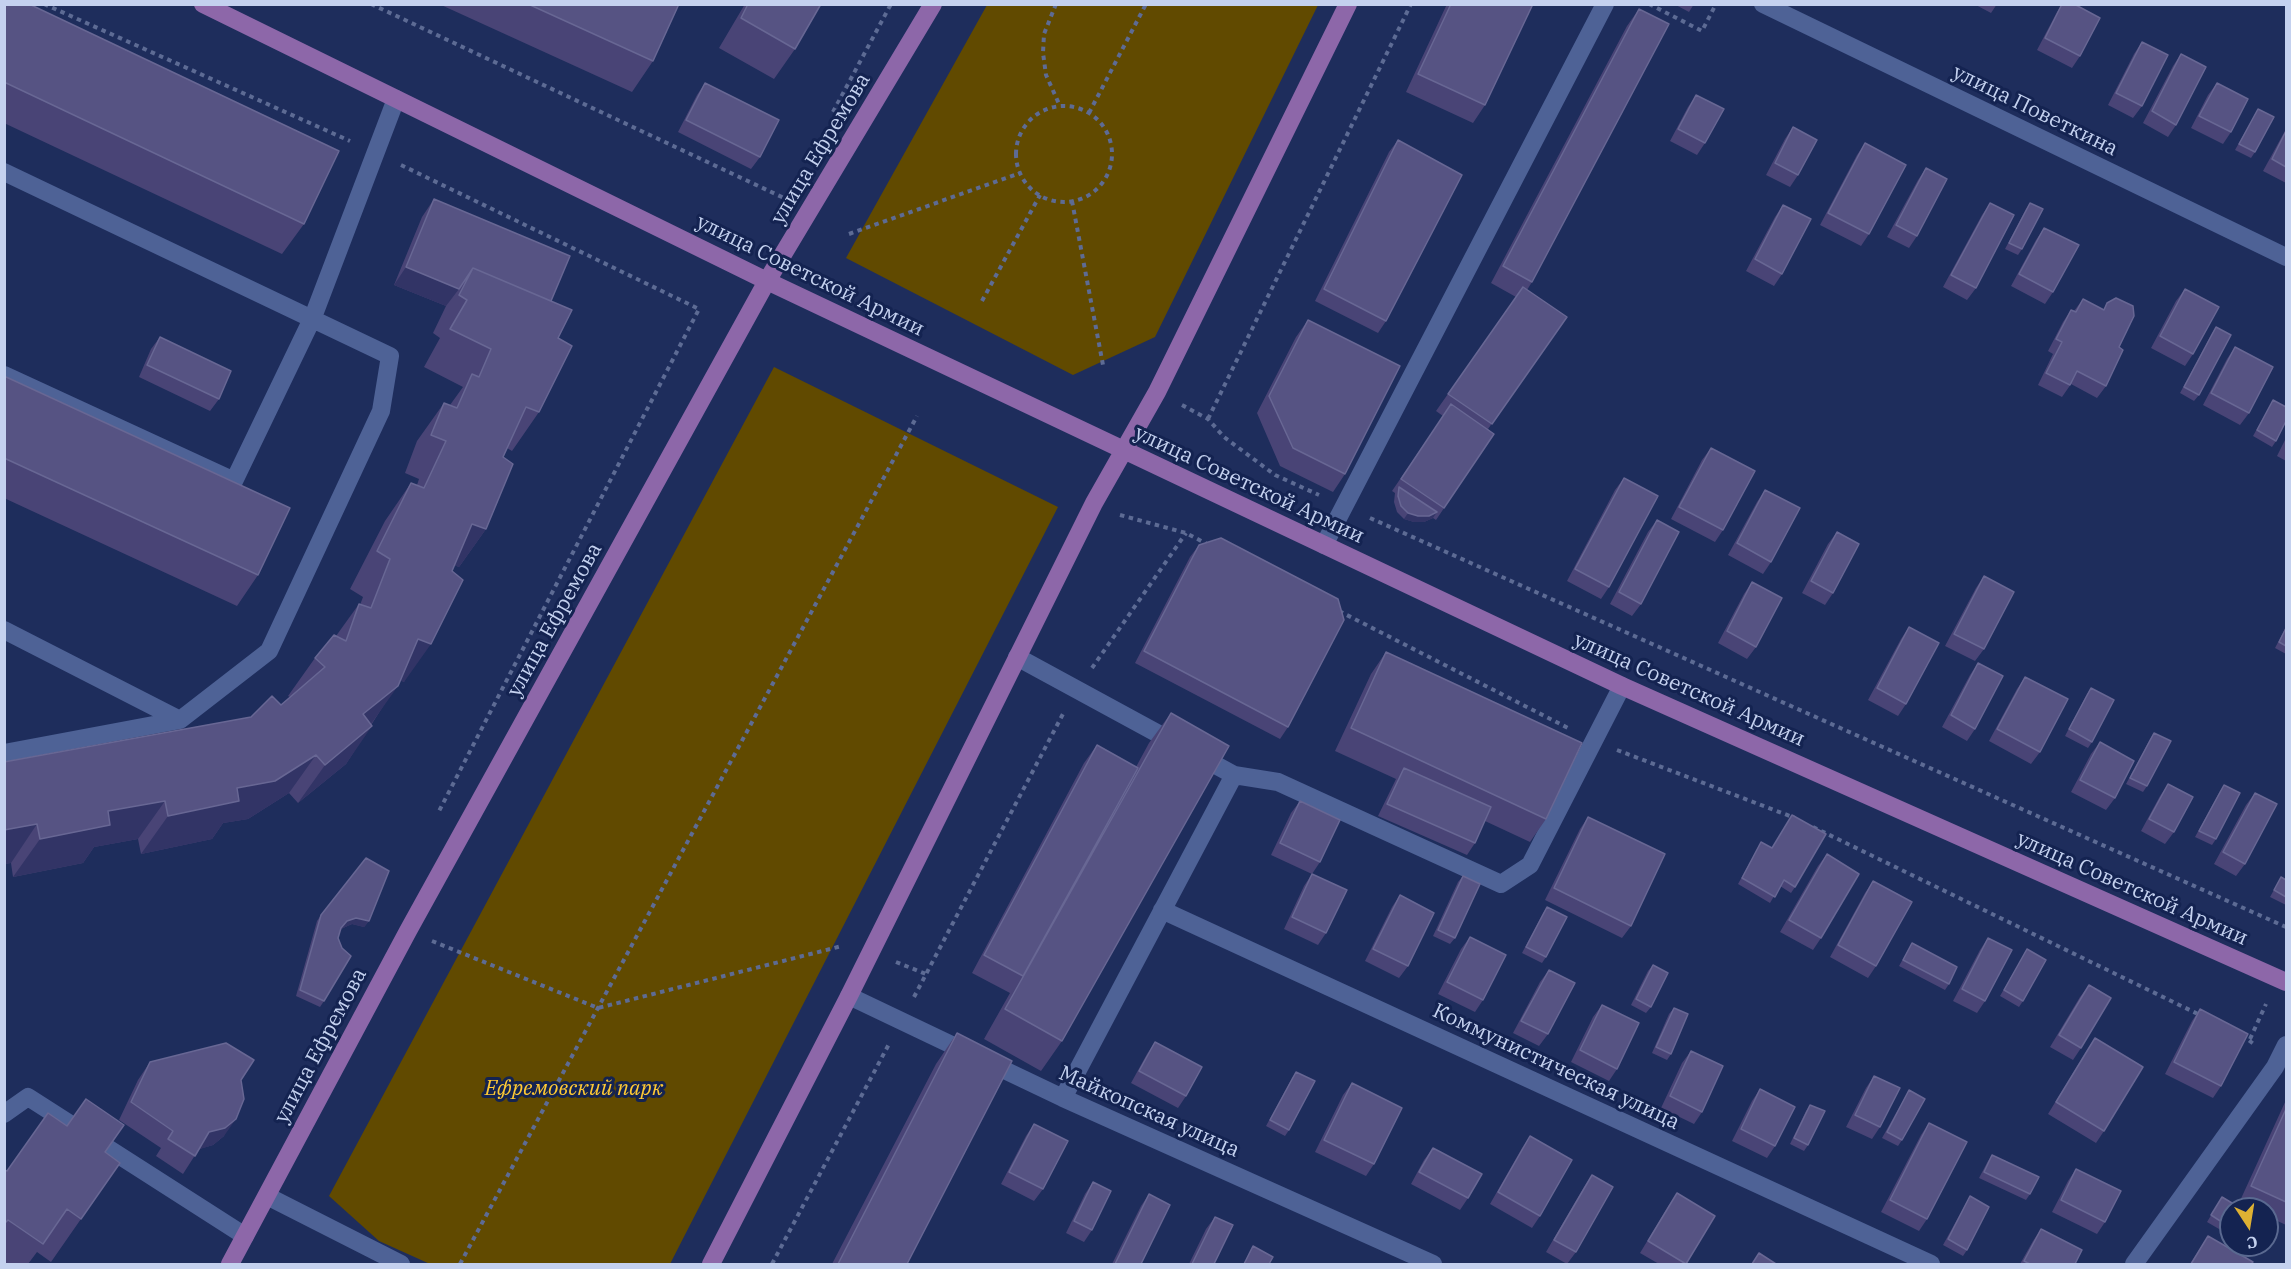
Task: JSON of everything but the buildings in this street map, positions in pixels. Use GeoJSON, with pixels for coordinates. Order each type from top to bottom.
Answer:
{"type":"FeatureCollection","features":[{"type":"Feature","properties":{"kind":"main road","name":"улица Советской Армии"},"geometry":{"type":"LineString","coordinates":[[203,4],[767,281],[1622,686],[2286,982]]}},
{"type":"Feature","properties":{"kind":"main road","name":"улица Ефремова"},"geometry":{"type":"LineString","coordinates":[[230,1264],[408,932],[767,281],[933,4]]}},
{"type":"Feature","properties":{"kind":"main road"},"geometry":{"type":"LineString","coordinates":[[711,1264],[849,996],[1094,503],[1125,452],[1348,4]]}},
{"type":"Feature","properties":{"kind":"street"},"geometry":{"type":"LineString","coordinates":[[1324,545],[1346,507],[1605,4]]}},
{"type":"Feature","properties":{"kind":"street","name":"улица Поветкина"},"geometry":{"type":"LineString","coordinates":[[1763,4],[2286,257]]}},
{"type":"Feature","properties":{"kind":"street"},"geometry":{"type":"LineString","coordinates":[[4,375],[234,481],[313,317],[396,99]]}},
{"type":"Feature","properties":{"kind":"street"},"geometry":{"type":"LineString","coordinates":[[4,172],[313,317],[390,356],[381,411],[269,651],[180,720],[4,753]]}},
{"type":"Feature","properties":{"kind":"street"},"geometry":{"type":"LineString","coordinates":[[4,630],[180,720]]}},
{"type":"Feature","properties":{"kind":"street"},"geometry":{"type":"LineString","coordinates":[[1017,657],[1234,776],[1278,782],[1501,884],[1530,865],[1622,686]]}},
{"type":"Feature","properties":{"kind":"street"},"geometry":{"type":"LineString","coordinates":[[1063,1098],[1234,776]]}},
{"type":"Feature","properties":{"kind":"street","name":"Коммунистическая улица"},"geometry":{"type":"LineString","coordinates":[[1162,910],[1931,1264]]}},
{"type":"Feature","properties":{"kind":"street","name":"Майкопская улица"},"geometry":{"type":"LineString","coordinates":[[849,996],[1063,1098],[1433,1264]]}},
{"type":"Feature","properties":{"kind":"street"},"geometry":{"type":"LineString","coordinates":[[2134,1264],[2275,1067],[2286,1046]]}},
{"type":"Feature","properties":{"kind":"street"},"geometry":{"type":"LineString","coordinates":[[4,1114],[28,1097],[245,1236]]}},
{"type":"Feature","properties":{"kind":"street"},"geometry":{"type":"LineString","coordinates":[[267,1196],[401,1264]]}},
{"type":"Feature","properties":{"kind":"path"},"geometry":{"type":"LineString","coordinates":[[371,4],[786,199],[792,189]]}},
{"type":"Feature","properties":{"kind":"path"},"geometry":{"type":"LineString","coordinates":[[830,117],[891,4]]}},
{"type":"Feature","properties":{"kind":"path"},"geometry":{"type":"LineString","coordinates":[[1056,4],[1044,34],[1043,53],[1046,75],[1060,106]]}},
{"type":"Feature","properties":{"kind":"path"},"geometry":{"type":"LineString","coordinates":[[1089,113],[1146,4]]}},
{"type":"Feature","properties":{"kind":"path"},"geometry":{"type":"LineString","coordinates":[[1208,419],[1411,4]]}},
{"type":"Feature","properties":{"kind":"path"},"geometry":{"type":"LineString","coordinates":[[1650,4],[1702,31],[1716,4]]}},
{"type":"Feature","properties":{"kind":"path"},"geometry":{"type":"LineString","coordinates":[[1060,106],[1075,107],[1089,113],[1101,124],[1110,138],[1112,154],[1109,171],[1100,185],[1088,196],[1072,201],[1055,201],[1040,195],[1028,186],[1020,173],[1016,151],[1023,129],[1032,118],[1045,110],[1060,106]]}},
{"type":"Feature","properties":{"kind":"path"},"geometry":{"type":"LineString","coordinates":[[849,234],[1020,173]]}},
{"type":"Feature","properties":{"kind":"path"},"geometry":{"type":"LineString","coordinates":[[982,301],[1040,195]]}},
{"type":"Feature","properties":{"kind":"path"},"geometry":{"type":"LineString","coordinates":[[1072,201],[1103,365]]}},
{"type":"Feature","properties":{"kind":"path"},"geometry":{"type":"LineString","coordinates":[[437,816],[699,309]]}},
{"type":"Feature","properties":{"kind":"path"},"geometry":{"type":"LineString","coordinates":[[1182,405],[1208,419],[1224,437],[1275,475],[2286,927]]}},
{"type":"Feature","properties":{"kind":"path"},"geometry":{"type":"LineString","coordinates":[[460,1264],[917,416]]}},
{"type":"Feature","properties":{"kind":"path"},"geometry":{"type":"LineString","coordinates":[[1119,514],[1186,533],[1217,549]]}},
{"type":"Feature","properties":{"kind":"path"},"geometry":{"type":"LineString","coordinates":[[772,1264],[1077,689],[1186,533]]}},
{"type":"Feature","properties":{"kind":"path"},"geometry":{"type":"LineString","coordinates":[[1332,608],[1592,741],[1791,816],[2207,1018]]}},
{"type":"Feature","properties":{"kind":"path"},"geometry":{"type":"LineString","coordinates":[[408,932],[598,1008],[853,944]]}},
{"type":"Feature","properties":{"kind":"path"},"geometry":{"type":"LineString","coordinates":[[889,959],[926,974]]}},
{"type":"Feature","properties":{"kind":"path"},"geometry":{"type":"LineString","coordinates":[[2240,1034],[2250,1039],[2275,1067]]}},
{"type":"Feature","properties":{"kind":"green space"},"geometry":{"type":"Polygon","coordinates":[[[987,5],[1318,5],[1155,337],[1073,375],[846,258],[987,5]]]}},
{"type":"Feature","properties":{"kind":"green space","name":"Ефремовский парк"},"geometry":{"type":"Polygon","coordinates":[[[774,367],[1058,507],[670,1264],[430,1264],[379,1241],[329,1196],[774,367]]]}}]}
